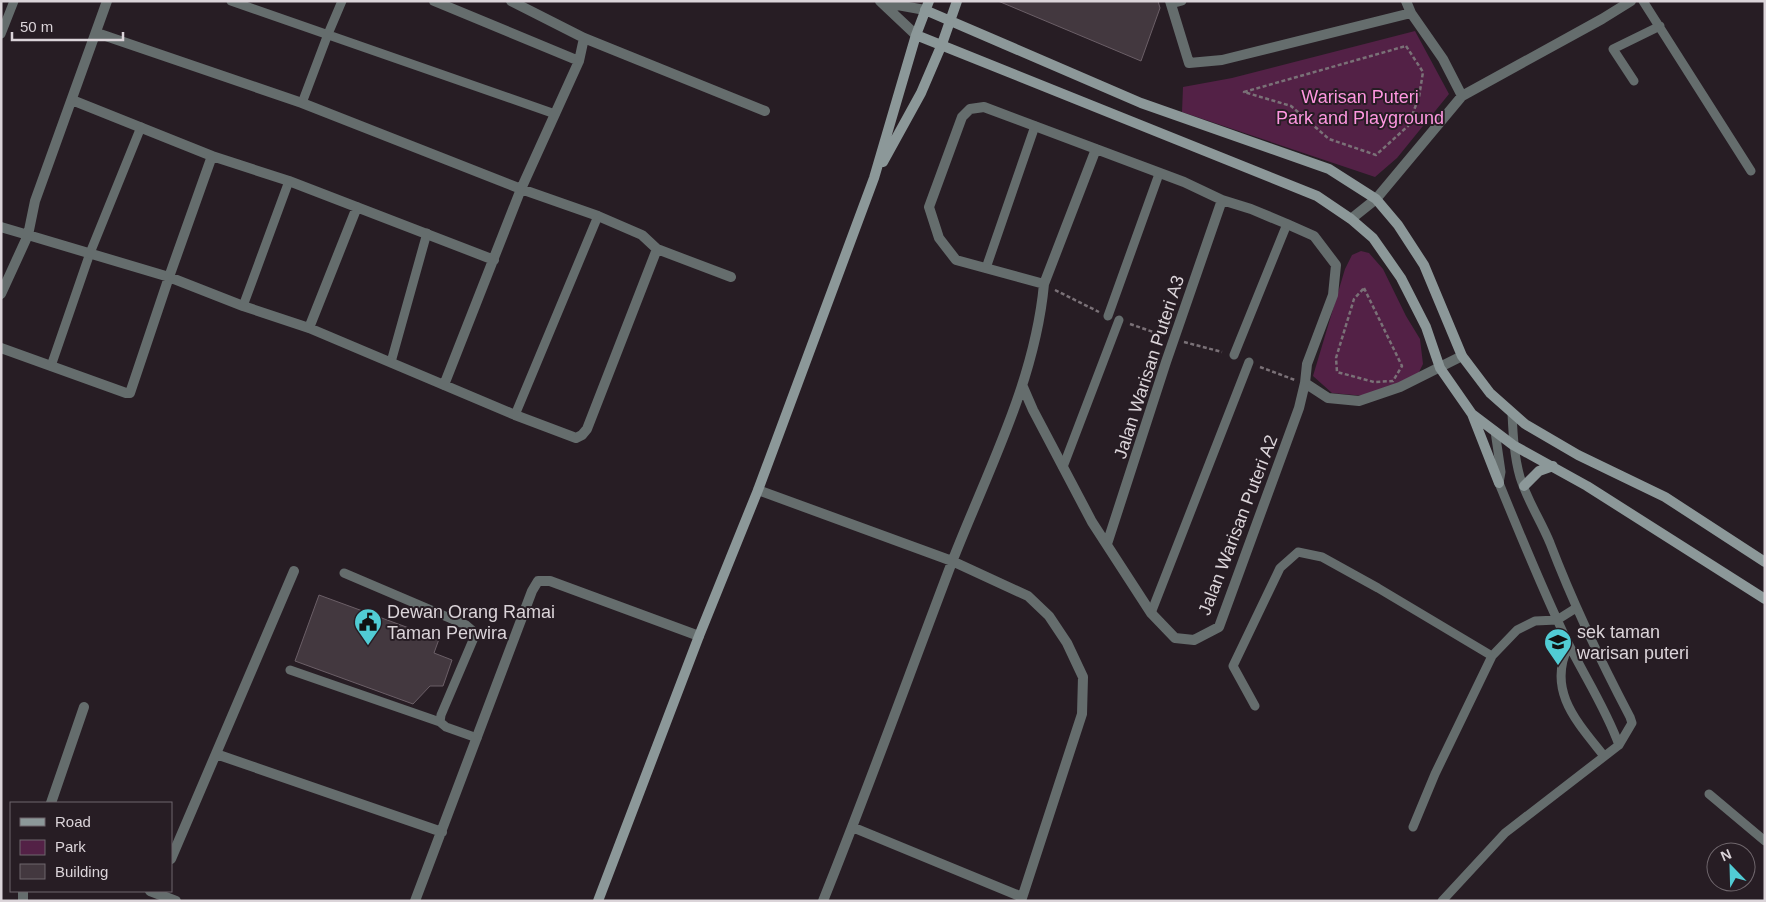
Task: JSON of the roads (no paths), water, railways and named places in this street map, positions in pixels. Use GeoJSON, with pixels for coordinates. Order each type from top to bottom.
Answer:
{"type":"FeatureCollection","features":[{"type":"Feature","properties":{"kind":"street"},"geometry":{"type":"LineString","coordinates":[[1,294],[28,234],[35,201],[107,1]]}},
{"type":"Feature","properties":{"kind":"street"},"geometry":{"type":"LineString","coordinates":[[434,1],[579,61]]}},
{"type":"Feature","properties":{"kind":"street"},"geometry":{"type":"LineString","coordinates":[[511,1],[584,38],[765,111]]}},
{"type":"Feature","properties":{"kind":"street"},"geometry":{"type":"LineString","coordinates":[[874,178],[920,93],[942,44],[957,1]]}},
{"type":"Feature","properties":{"kind":"street"},"geometry":{"type":"LineString","coordinates":[[1406,1],[1411,13],[1443,59],[1462,96]]}},
{"type":"Feature","properties":{"kind":"street"},"geometry":{"type":"LineString","coordinates":[[1352,219],[1376,198],[1462,96],[1594,24],[1631,1]]}},
{"type":"Feature","properties":{"kind":"street"},"geometry":{"type":"LineString","coordinates":[[880,2],[927,6],[950,21],[1141,103],[1167,110],[1329,169],[1376,198],[1398,225],[1424,265],[1462,356],[1490,393],[1525,424],[1578,455],[1665,497],[1765,562]]}},
{"type":"Feature","properties":{"kind":"street"},"geometry":{"type":"LineString","coordinates":[[880,2],[916,35],[1317,196],[1352,219],[1373,238],[1401,278],[1426,326],[1440,368],[1472,414],[1499,483]]}},
{"type":"Feature","properties":{"kind":"street"},"geometry":{"type":"LineString","coordinates":[[1174,2],[1189,63],[1222,60],[1411,13]]}},
{"type":"Feature","properties":{"kind":"street"},"geometry":{"type":"LineString","coordinates":[[598,901],[699,636],[758,490],[874,178],[916,35],[927,6]]}},
{"type":"Feature","properties":{"kind":"street"},"geometry":{"type":"LineString","coordinates":[[97,32],[302,103],[521,189],[598,216],[642,235],[657,249],[731,277]]}},
{"type":"Feature","properties":{"kind":"street"},"geometry":{"type":"LineString","coordinates":[[444,385],[521,189],[579,61],[584,38]]}},
{"type":"Feature","properties":{"kind":"street"},"geometry":{"type":"LineString","coordinates":[[72,100],[212,156],[289,181],[494,260]]}},
{"type":"Feature","properties":{"kind":"street","name":"Jalan Warisan Puteri A2"},"geometry":{"type":"LineString","coordinates":[[1044,284],[956,260],[939,238],[929,207],[962,117],[970,109],[984,107],[1184,182],[1222,200],[1251,209],[1287,224],[1314,236],[1336,266],[1333,295],[1307,364],[1305,384],[1299,408],[1219,627],[1194,640],[1175,638],[1151,613]]}},
{"type":"Feature","properties":{"kind":"street"},"geometry":{"type":"LineString","coordinates":[[822,901],[852,828],[952,561],[1023,387],[1042,308],[1044,284],[1096,149]]}},
{"type":"Feature","properties":{"kind":"street"},"geometry":{"type":"LineString","coordinates":[[1,348],[130,393],[168,277],[212,156]]}},
{"type":"Feature","properties":{"kind":"street","name":"Jalan Warisan Puteri A3"},"geometry":{"type":"LineString","coordinates":[[1107,544],[1222,200]]}},
{"type":"Feature","properties":{"kind":"street"},"geometry":{"type":"LineString","coordinates":[[309,328],[357,207]]}},
{"type":"Feature","properties":{"kind":"street"},"geometry":{"type":"LineString","coordinates":[[1,227],[168,277],[243,306],[309,328],[515,416],[576,438],[588,429],[657,249]]}},
{"type":"Feature","properties":{"kind":"street"},"geometry":{"type":"LineString","coordinates":[[1305,384],[1328,398],[1359,401],[1400,387],[1462,356]]}},
{"type":"Feature","properties":{"kind":"street"},"geometry":{"type":"LineString","coordinates":[[1023,387],[1033,410],[1092,522],[1151,613]]}},
{"type":"Feature","properties":{"kind":"street"},"geometry":{"type":"LineString","coordinates":[[1472,414],[1513,445],[1553,466],[1684,546],[1765,599]]}},
{"type":"Feature","properties":{"kind":"street"},"geometry":{"type":"LineString","coordinates":[[1524,486],[1539,471],[1553,466]]}},
{"type":"Feature","properties":{"kind":"street"},"geometry":{"type":"LineString","coordinates":[[758,490],[952,561],[1028,596],[1049,616],[1066,643],[1082,677],[1082,714],[1022,899],[852,828]]}},
{"type":"Feature","properties":{"kind":"street"},"geometry":{"type":"LineString","coordinates":[[172,857],[294,571]]}},
{"type":"Feature","properties":{"kind":"street"},"geometry":{"type":"LineString","coordinates":[[415,901],[532,591],[538,581],[550,580],[699,636]]}},
{"type":"Feature","properties":{"kind":"street"},"geometry":{"type":"LineString","coordinates":[[50,802],[84,707]]}},
{"type":"Feature","properties":{"kind":"street"},"geometry":{"type":"LineString","coordinates":[[216,754],[442,832]]}},
{"type":"Feature","properties":{"kind":"street"},"geometry":{"type":"LineString","coordinates":[[155,892],[176,901]]}},
{"type":"Feature","properties":{"kind":"lane"},"geometry":{"type":"LineString","coordinates":[[1,34],[14,1]]}},
{"type":"Feature","properties":{"kind":"lane"},"geometry":{"type":"LineString","coordinates":[[231,1],[555,114]]}},
{"type":"Feature","properties":{"kind":"lane"},"geometry":{"type":"LineString","coordinates":[[302,103],[342,1]]}},
{"type":"Feature","properties":{"kind":"lane"},"geometry":{"type":"LineString","coordinates":[[1643,1],[1750,171]]}},
{"type":"Feature","properties":{"kind":"lane"},"geometry":{"type":"LineString","coordinates":[[1634,81],[1614,48],[1660,26]]}},
{"type":"Feature","properties":{"kind":"lane"},"geometry":{"type":"LineString","coordinates":[[986,268],[1035,126]]}},
{"type":"Feature","properties":{"kind":"lane"},"geometry":{"type":"LineString","coordinates":[[51,366],[90,253],[141,128]]}},
{"type":"Feature","properties":{"kind":"lane"},"geometry":{"type":"LineString","coordinates":[[1108,316],[1159,174]]}},
{"type":"Feature","properties":{"kind":"lane"},"geometry":{"type":"LineString","coordinates":[[243,306],[289,181]]}},
{"type":"Feature","properties":{"kind":"lane"},"geometry":{"type":"LineString","coordinates":[[515,416],[598,216]]}},
{"type":"Feature","properties":{"kind":"lane"},"geometry":{"type":"LineString","coordinates":[[1234,355],[1287,224]]}},
{"type":"Feature","properties":{"kind":"lane"},"geometry":{"type":"LineString","coordinates":[[391,362],[427,233]]}},
{"type":"Feature","properties":{"kind":"lane"},"geometry":{"type":"LineString","coordinates":[[1063,467],[1119,320]]}},
{"type":"Feature","properties":{"kind":"lane"},"geometry":{"type":"LineString","coordinates":[[1151,613],[1249,362]]}},
{"type":"Feature","properties":{"kind":"lane"},"geometry":{"type":"LineString","coordinates":[[1442,901],[1505,833],[1619,745],[1632,723],[1576,608],[1520,477],[1513,445],[1512,412]]}},
{"type":"Feature","properties":{"kind":"lane"},"geometry":{"type":"LineString","coordinates":[[1495,431],[1501,472],[1499,483],[1557,620],[1606,713],[1619,745]]}},
{"type":"Feature","properties":{"kind":"lane"},"geometry":{"type":"LineString","coordinates":[[1254,706],[1233,666],[1280,568],[1298,552],[1322,557],[1492,656]]}},
{"type":"Feature","properties":{"kind":"lane"},"geometry":{"type":"LineString","coordinates":[[344,573],[466,625],[473,632],[473,640],[441,715],[440,722]]}},
{"type":"Feature","properties":{"kind":"lane"},"geometry":{"type":"LineString","coordinates":[[1413,827],[1435,774],[1492,656],[1517,630],[1535,621],[1557,620],[1576,608]]}},
{"type":"Feature","properties":{"kind":"lane"},"geometry":{"type":"LineString","coordinates":[[1569,645],[1563,658],[1560,683],[1568,708],[1604,756]]}},
{"type":"Feature","properties":{"kind":"lane"},"geometry":{"type":"LineString","coordinates":[[290,670],[440,722],[446,727],[477,738]]}},
{"type":"Feature","properties":{"kind":"lane"},"geometry":{"type":"LineString","coordinates":[[1708,794],[1765,841]]}},
{"type":"Feature","properties":{"kind":"place","name":"Dewan Orang Ramai Taman Perwira"},"geometry":{"type":"Point","coordinates":[368,646]}},
{"type":"Feature","properties":{"kind":"place","name":"sek taman warisan puteri"},"geometry":{"type":"Point","coordinates":[1558,666]}},
{"type":"Feature","properties":{"kind":"park label","name":"Warisan Puteri Park and Playground"},"geometry":{"type":"Point","coordinates":[1360,107]}}]}
